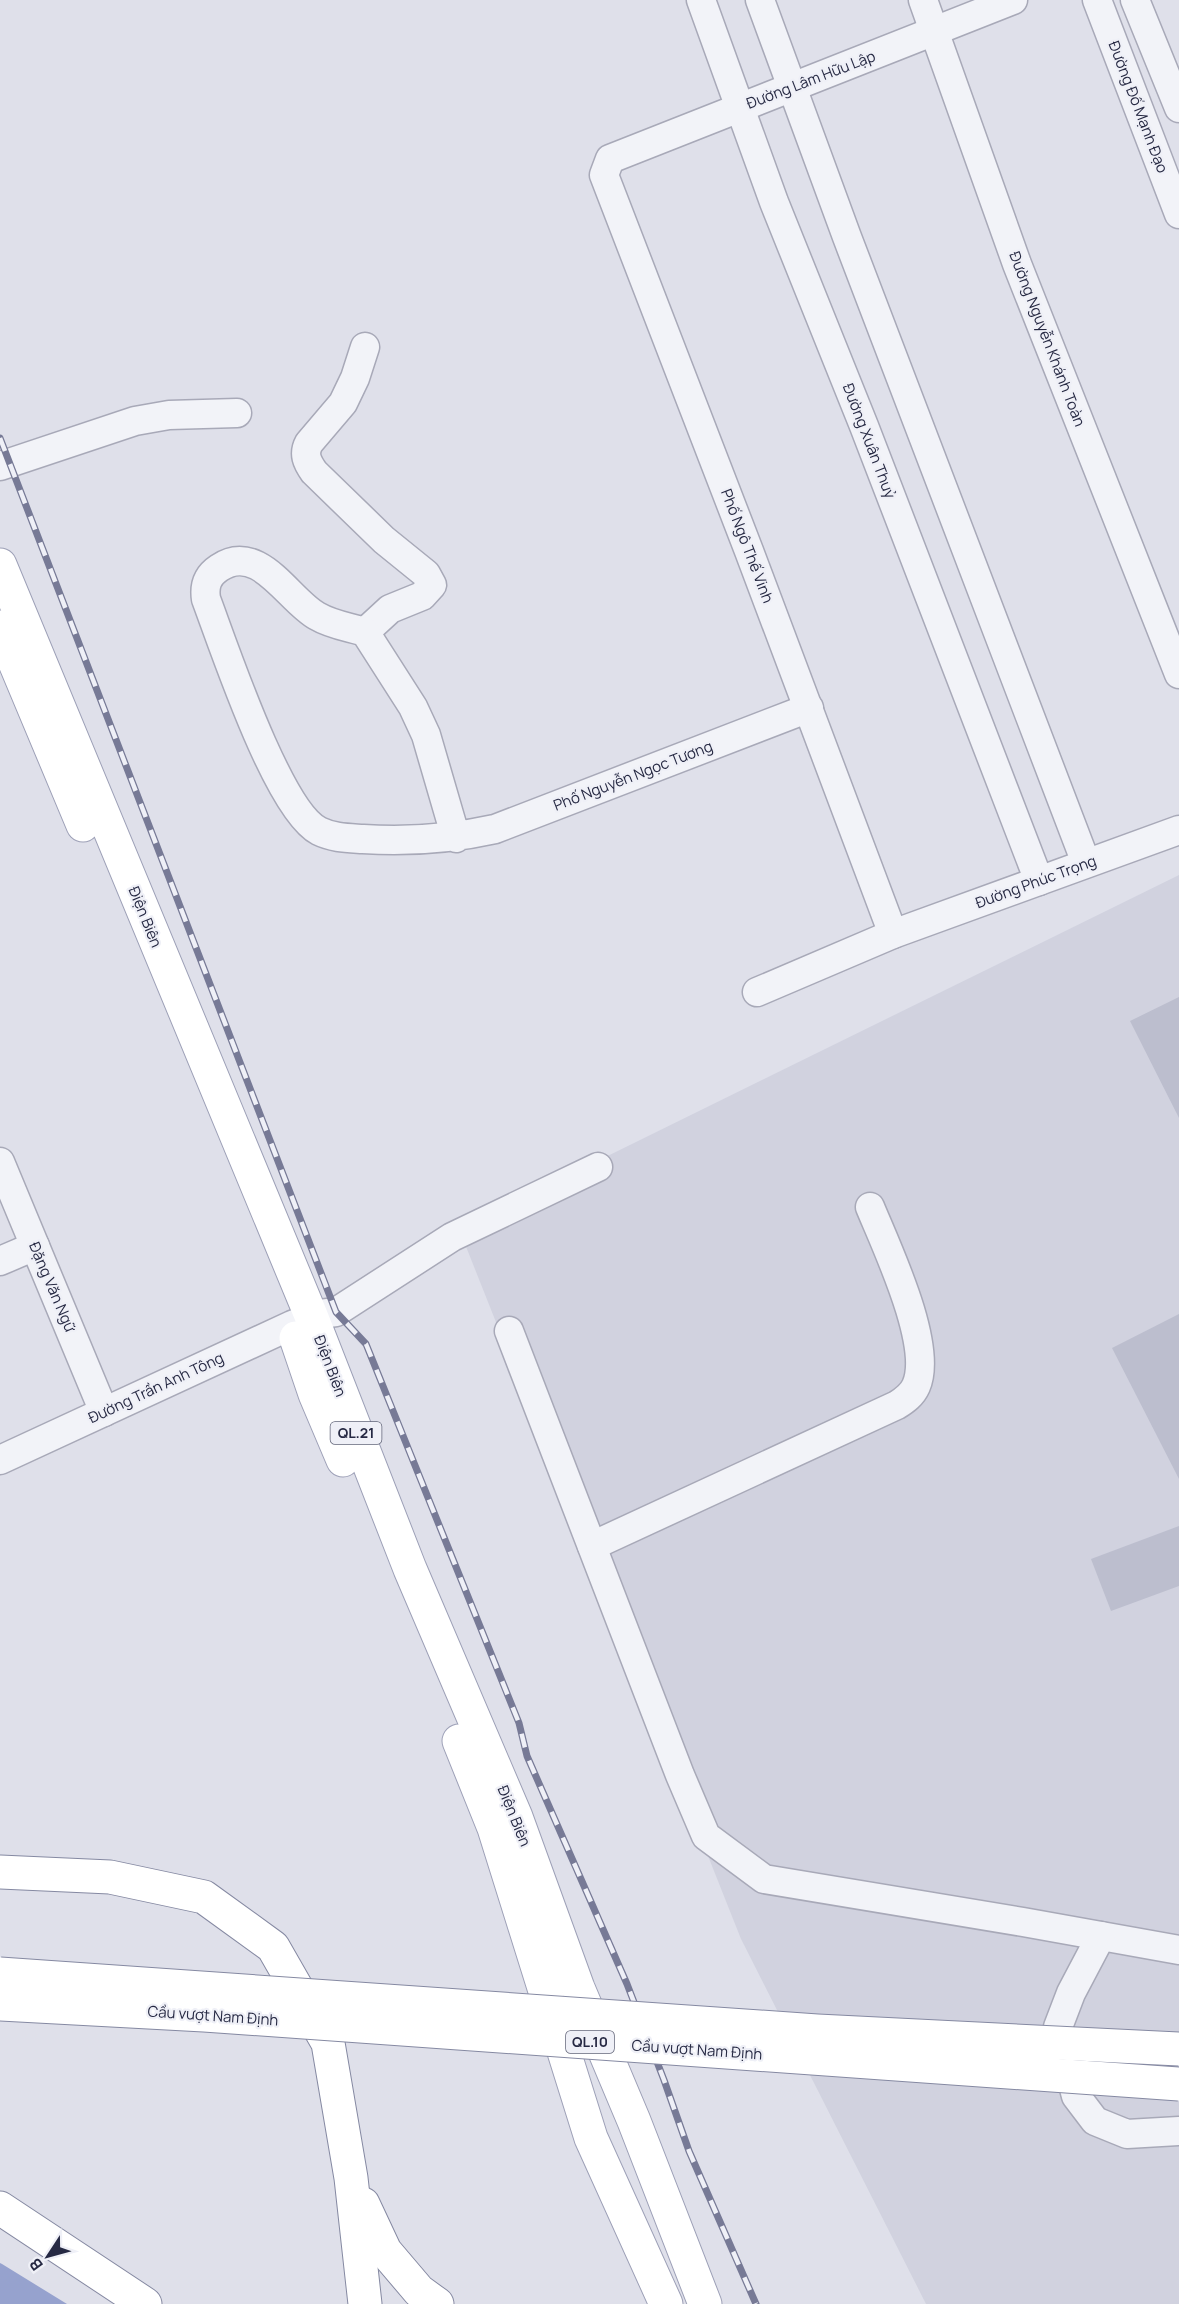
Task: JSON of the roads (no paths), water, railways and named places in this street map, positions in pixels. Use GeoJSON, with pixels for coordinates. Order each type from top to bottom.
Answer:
{"type":"FeatureCollection","features":[{"type":"Feature","properties":{"kind":"main road","name":"Điện Biên"},"geometry":{"type":"LineString","coordinates":[[4,584],[7,632],[516,1817],[578,1988],[634,2121],[705,2304]]}},
{"type":"Feature","properties":{"kind":"main road","name":"Điện Biên"},"geometry":{"type":"LineString","coordinates":[[302,1322],[315,1394],[494,1828],[591,2138],[666,2304]]}},
{"type":"Feature","properties":{"kind":"main road"},"geometry":{"type":"LineString","coordinates":[[0,1872],[110,1877],[204,1898],[273,1947],[328,2043],[351,2178],[365,2304]]}},
{"type":"Feature","properties":{"kind":"main road","name":"Cầu vượt Nam Định"},"geometry":{"type":"LineString","coordinates":[[0,1974],[817,2031],[1179,2049]]}},
{"type":"Feature","properties":{"kind":"main road","name":"Cầu vượt Nam Định"},"geometry":{"type":"LineString","coordinates":[[0,2004],[204,2015],[1179,2084]]}},
{"type":"Feature","properties":{"kind":"main road"},"geometry":{"type":"LineString","coordinates":[[351,2178],[385,2251],[418,2291],[437,2304]]}},
{"type":"Feature","properties":{"kind":"main road"},"geometry":{"type":"LineString","coordinates":[[0,2208],[145,2304]]}},
{"type":"Feature","properties":{"kind":"street","name":"Đường Xuân Thuỷ"},"geometry":{"type":"LineString","coordinates":[[701,0],[774,202],[864,426],[1039,881]]}},
{"type":"Feature","properties":{"kind":"street"},"geometry":{"type":"LineString","coordinates":[[760,0],[847,237],[1086,863]]}},
{"type":"Feature","properties":{"kind":"street","name":"Đường Nguyễn Khánh Toàn"},"geometry":{"type":"LineString","coordinates":[[923,0],[1017,264],[1179,674]]}},
{"type":"Feature","properties":{"kind":"street","name":"Đường Lâm Hữu Lập"},"geometry":{"type":"LineString","coordinates":[[610,159],[1012,0]]}},
{"type":"Feature","properties":{"kind":"street","name":"Đường Đố Mạnh Đạo"},"geometry":{"type":"LineString","coordinates":[[1097,0],[1179,214]]}},
{"type":"Feature","properties":{"kind":"street"},"geometry":{"type":"LineString","coordinates":[[1135,0],[1179,108]]}},
{"type":"Feature","properties":{"kind":"street","name":"Phố Ngô Thế Vinh"},"geometry":{"type":"LineString","coordinates":[[610,159],[604,176],[809,708],[893,934]]}},
{"type":"Feature","properties":{"kind":"street"},"geometry":{"type":"LineString","coordinates":[[365,347],[355,378],[343,403],[305,450],[307,461],[314,472],[384,540],[426,574],[432,585],[422,596],[390,609],[365,632],[413,707],[426,735],[456,838]]}},
{"type":"Feature","properties":{"kind":"street"},"geometry":{"type":"LineString","coordinates":[[0,466],[135,421],[169,415],[237,413]]}},
{"type":"Feature","properties":{"kind":"street","name":"Phố Nguyễn Ngọc Tương"},"geometry":{"type":"LineString","coordinates":[[365,632],[316,616],[290,595],[268,571],[248,562],[231,562],[218,568],[208,579],[204,589],[266,755],[308,823],[335,837],[399,842],[456,838],[495,829],[809,708]]}},
{"type":"Feature","properties":{"kind":"street","name":"Đường Phúc Trọng"},"geometry":{"type":"LineString","coordinates":[[757,992],[893,934],[1179,830]]}},
{"type":"Feature","properties":{"kind":"street","name":"Đặng Văn Ngữ"},"geometry":{"type":"LineString","coordinates":[[0,1162],[104,1412]]}},
{"type":"Feature","properties":{"kind":"street","name":"Đường Trần Anh Tông"},"geometry":{"type":"LineString","coordinates":[[0,1460],[320,1314],[336,1312],[452,1237],[598,1167]]}},
{"type":"Feature","properties":{"kind":"street"},"geometry":{"type":"LineString","coordinates":[[592,1546],[897,1405],[908,1397],[916,1384],[919,1349],[906,1297],[870,1207]]}},
{"type":"Feature","properties":{"kind":"street"},"geometry":{"type":"LineString","coordinates":[[0,1261],[35,1246]]}},
{"type":"Feature","properties":{"kind":"street"},"geometry":{"type":"LineString","coordinates":[[509,1331],[680,1775],[706,1836],[764,1879],[1179,1950]]}},
{"type":"Feature","properties":{"kind":"street"},"geometry":{"type":"LineString","coordinates":[[1101,1936],[1071,1993],[1058,2027],[1076,2096],[1095,2121],[1127,2134],[1179,2131]]}},
{"type":"Feature","properties":{"kind":"water"},"geometry":{"type":"Polygon","coordinates":[[[0,2263],[2,2264],[67,2304],[0,2304],[0,2263]]]}},
{"type":"Feature","properties":{"kind":"railway"},"geometry":{"type":"LineString","coordinates":[[0,438],[336,1312],[366,1344],[519,1723],[527,1756],[627,1984],[689,2151],[756,2304]]}}]}
